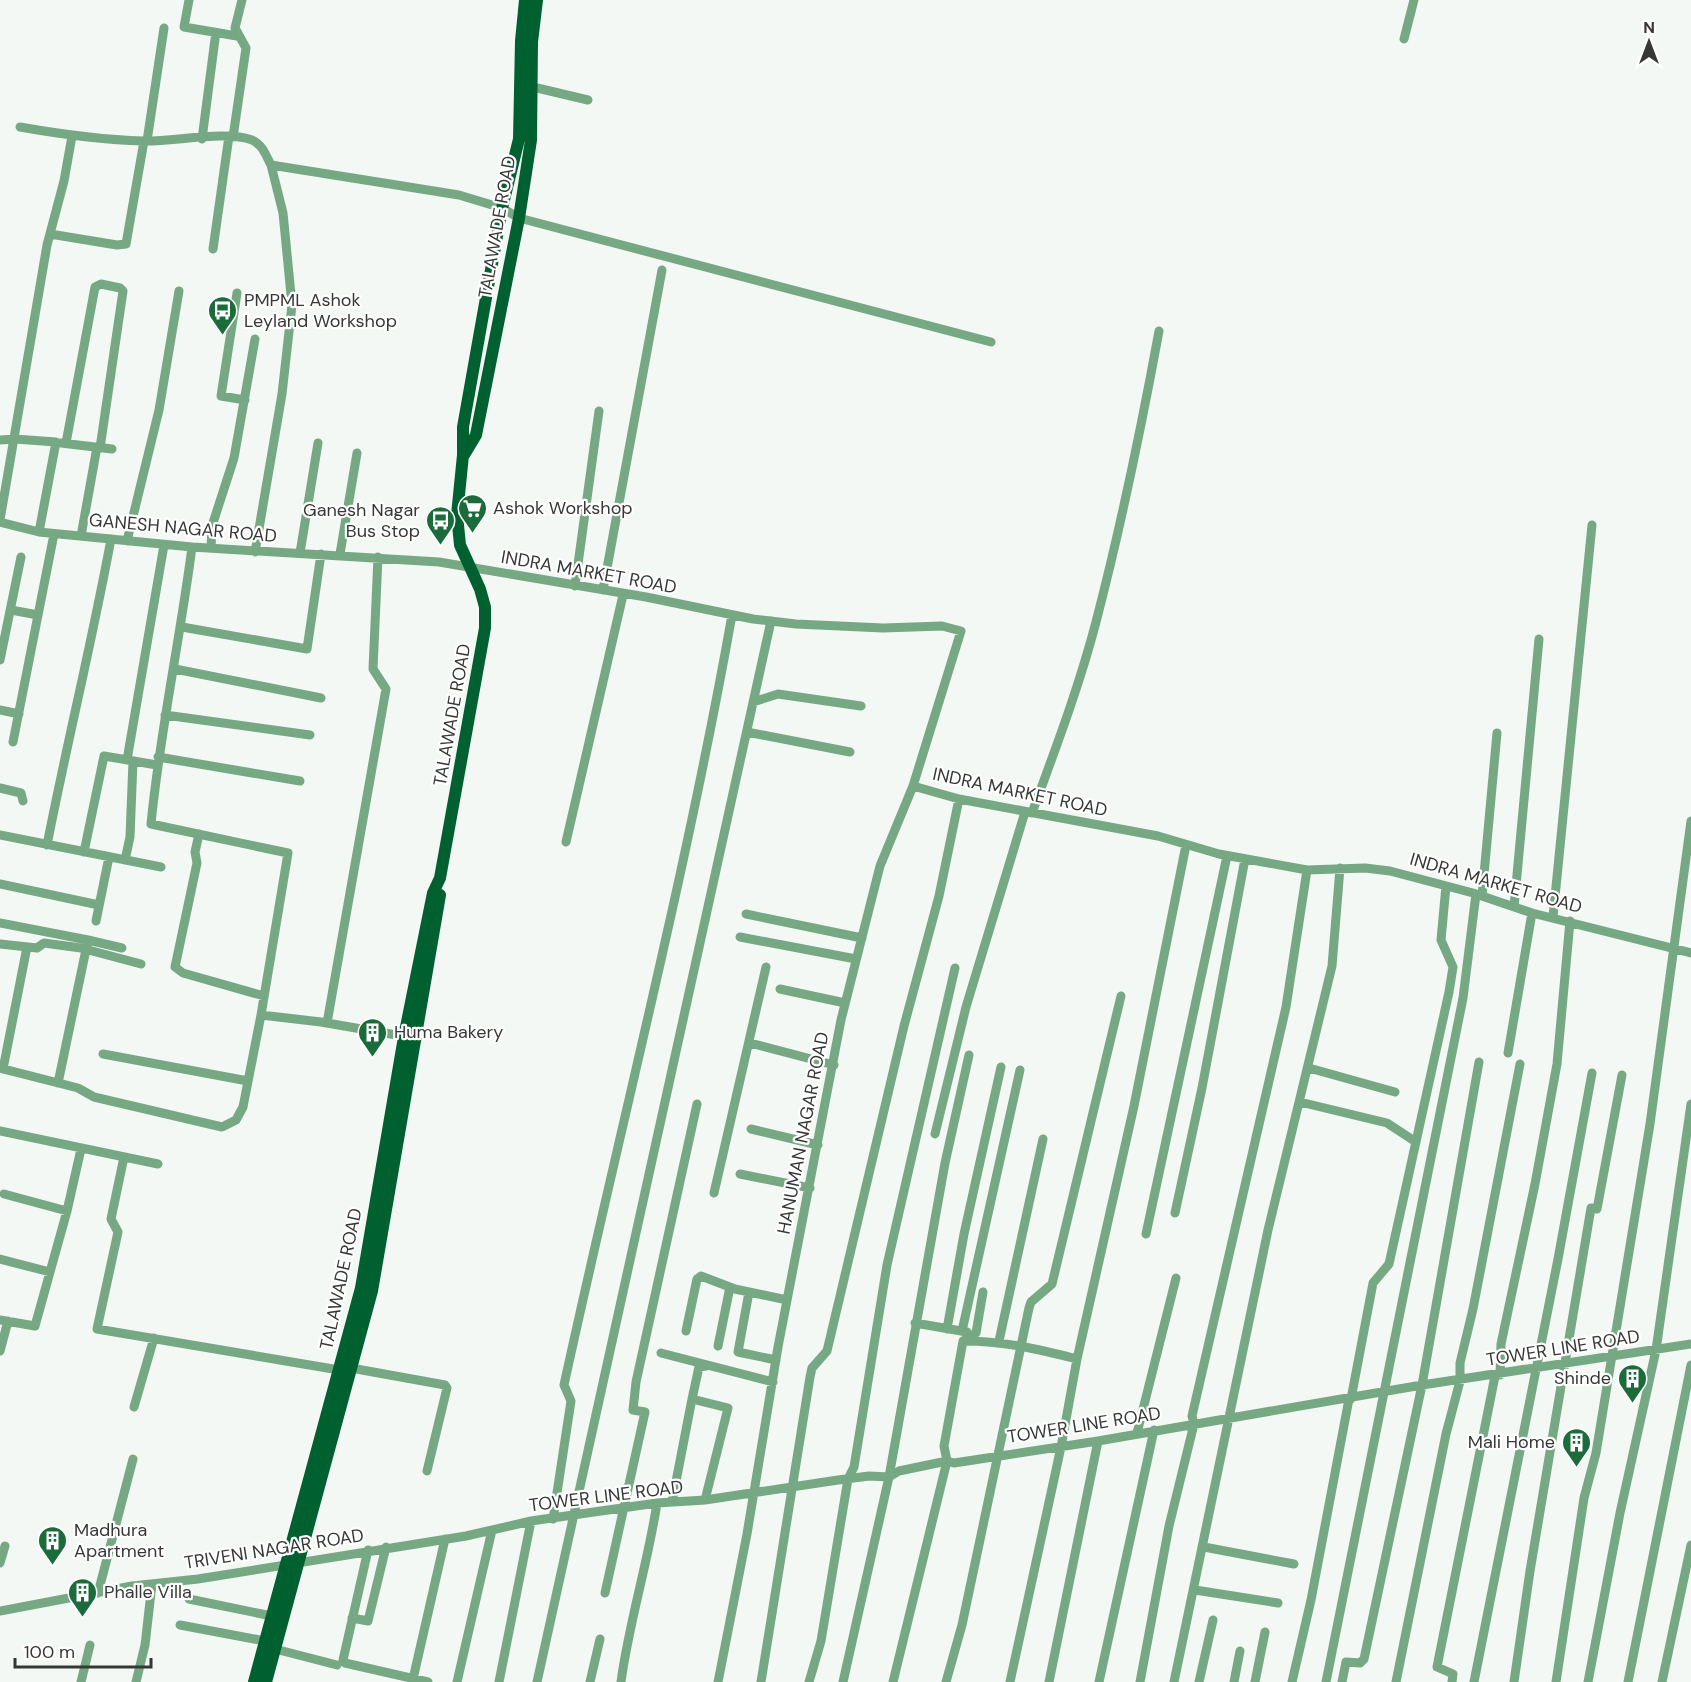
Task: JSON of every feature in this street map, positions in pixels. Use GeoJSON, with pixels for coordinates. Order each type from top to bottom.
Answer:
{"type":"FeatureCollection","features":[{"type":"Feature","properties":{"kind":"main road","name":"TALAWADE ROAD"},"geometry":{"type":"LineString","coordinates":[[254,1682],[270,1645],[347,1370],[368,1282],[410,1038],[440,898],[440,878],[485,628],[485,607],[460,545],[457,515],[464,455],[463,427],[502,208],[519,139],[520,41],[525,0]]}},
{"type":"Feature","properties":{"kind":"main road","name":"TALAWADE ROAD"},"geometry":{"type":"LineString","coordinates":[[464,455],[476,435],[519,218],[531,140],[532,42],[537,0]]}},
{"type":"Feature","properties":{"kind":"main road","name":"TALAWADE ROAD"},"geometry":{"type":"LineString","coordinates":[[266,1682],[272,1616],[293,1563]]}},
{"type":"Feature","properties":{"kind":"street"},"geometry":{"type":"LineString","coordinates":[[189,0],[184,27],[237,36]]}},
{"type":"Feature","properties":{"kind":"street"},"geometry":{"type":"LineString","coordinates":[[213,249],[246,48],[237,36],[235,28],[242,0]]}},
{"type":"Feature","properties":{"kind":"street"},"geometry":{"type":"LineString","coordinates":[[1404,39],[1414,0]]}},
{"type":"Feature","properties":{"kind":"street"},"geometry":{"type":"LineString","coordinates":[[50,234],[117,245],[126,244],[146,141],[164,28]]}},
{"type":"Feature","properties":{"kind":"street"},"geometry":{"type":"LineString","coordinates":[[202,139],[215,39]]}},
{"type":"Feature","properties":{"kind":"street"},"geometry":{"type":"LineString","coordinates":[[533,87],[588,100]]}},
{"type":"Feature","properties":{"kind":"street"},"geometry":{"type":"LineString","coordinates":[[20,127],[72,136],[146,141],[231,137],[252,140],[262,147],[271,165],[283,213],[292,305],[282,394],[255,552]]}},
{"type":"Feature","properties":{"kind":"street"},"geometry":{"type":"LineString","coordinates":[[0,521],[50,234],[64,181],[72,136]]}},
{"type":"Feature","properties":{"kind":"street"},"geometry":{"type":"LineString","coordinates":[[271,165],[459,195],[502,208],[519,218],[991,342]]}},
{"type":"Feature","properties":{"kind":"street"},"geometry":{"type":"LineString","coordinates":[[603,591],[662,270]]}},
{"type":"Feature","properties":{"kind":"street"},"geometry":{"type":"LineString","coordinates":[[39,532],[95,287],[101,284],[120,288],[123,291],[81,536]]}},
{"type":"Feature","properties":{"kind":"street"},"geometry":{"type":"LineString","coordinates":[[127,541],[159,410],[179,291]]}},
{"type":"Feature","properties":{"kind":"street"},"geometry":{"type":"LineString","coordinates":[[237,293],[221,396],[244,400]]}},
{"type":"Feature","properties":{"kind":"street"},"geometry":{"type":"LineString","coordinates":[[935,1134],[966,1007],[1028,812],[1066,720],[1096,623],[1140,436],[1159,331]]}},
{"type":"Feature","properties":{"kind":"street"},"geometry":{"type":"LineString","coordinates":[[211,548],[212,526],[234,458],[255,339]]}},
{"type":"Feature","properties":{"kind":"street"},"geometry":{"type":"LineString","coordinates":[[575,586],[599,411]]}},
{"type":"Feature","properties":{"kind":"street"},"geometry":{"type":"LineString","coordinates":[[0,440],[15,439],[112,449]]}},
{"type":"Feature","properties":{"kind":"street"},"geometry":{"type":"LineString","coordinates":[[300,553],[318,443]]}},
{"type":"Feature","properties":{"kind":"street"},"geometry":{"type":"LineString","coordinates":[[340,554],[357,453]]}},
{"type":"Feature","properties":{"kind":"street","name":"GANESH NAGAR ROAD"},"geometry":{"type":"LineString","coordinates":[[0,521],[54,534],[255,552],[340,554],[439,562],[471,569]]}},
{"type":"Feature","properties":{"kind":"street"},"geometry":{"type":"LineString","coordinates":[[1553,917],[1592,525]]}},
{"type":"Feature","properties":{"kind":"street"},"geometry":{"type":"LineString","coordinates":[[13,742],[54,534]]}},
{"type":"Feature","properties":{"kind":"street"},"geometry":{"type":"LineString","coordinates":[[47,845],[63,759],[93,634],[111,539]]}},
{"type":"Feature","properties":{"kind":"street"},"geometry":{"type":"LineString","coordinates":[[125,860],[130,837],[130,761],[164,545]]}},
{"type":"Feature","properties":{"kind":"street"},"geometry":{"type":"LineString","coordinates":[[27,947],[2,1068],[58,1083],[94,1097],[222,1127],[236,1120],[243,1107],[261,1015],[288,853],[151,824],[158,761],[182,627],[192,547]]}},
{"type":"Feature","properties":{"kind":"street"},"geometry":{"type":"LineString","coordinates":[[182,627],[307,649],[321,554]]}},
{"type":"Feature","properties":{"kind":"street"},"geometry":{"type":"LineString","coordinates":[[0,660],[21,557]]}},
{"type":"Feature","properties":{"kind":"street"},"geometry":{"type":"LineString","coordinates":[[327,1023],[386,689],[373,669],[378,557]]}},
{"type":"Feature","properties":{"kind":"street","name":"INDRA MARKET ROAD"},"geometry":{"type":"LineString","coordinates":[[471,569],[645,597],[771,621],[883,628],[942,626],[961,631],[913,786],[959,800],[1158,836],[1227,856],[1307,870],[1340,868],[1390,871],[1479,895],[1532,913],[1691,953]]}},
{"type":"Feature","properties":{"kind":"street"},"geometry":{"type":"LineString","coordinates":[[566,842],[623,595]]}},
{"type":"Feature","properties":{"kind":"street"},"geometry":{"type":"LineString","coordinates":[[11,610],[38,615]]}},
{"type":"Feature","properties":{"kind":"street"},"geometry":{"type":"LineString","coordinates":[[553,1519],[571,1401],[564,1384],[618,1140],[683,867],[732,615]]}},
{"type":"Feature","properties":{"kind":"street"},"geometry":{"type":"LineString","coordinates":[[537,1682],[771,621]]}},
{"type":"Feature","properties":{"kind":"street"},"geometry":{"type":"LineString","coordinates":[[1514,907],[1539,639]]}},
{"type":"Feature","properties":{"kind":"street"},"geometry":{"type":"LineString","coordinates":[[175,669],[321,698]]}},
{"type":"Feature","properties":{"kind":"street"},"geometry":{"type":"LineString","coordinates":[[753,702],[778,694],[861,706]]}},
{"type":"Feature","properties":{"kind":"street"},"geometry":{"type":"LineString","coordinates":[[0,710],[19,714]]}},
{"type":"Feature","properties":{"kind":"street"},"geometry":{"type":"LineString","coordinates":[[165,715],[310,735]]}},
{"type":"Feature","properties":{"kind":"street"},"geometry":{"type":"LineString","coordinates":[[747,732],[850,752]]}},
{"type":"Feature","properties":{"kind":"street"},"geometry":{"type":"LineString","coordinates":[[1326,1682],[1463,998],[1479,895],[1497,733]]}},
{"type":"Feature","properties":{"kind":"street"},"geometry":{"type":"LineString","coordinates":[[84,852],[104,756],[130,761],[158,761],[300,781]]}},
{"type":"Feature","properties":{"kind":"street","name":"HANUMAN NAGAR ROAD"},"geometry":{"type":"LineString","coordinates":[[718,1682],[787,1300],[845,1003],[880,866],[913,786]]}},
{"type":"Feature","properties":{"kind":"street"},"geometry":{"type":"LineString","coordinates":[[0,789],[21,793],[23,801]]}},
{"type":"Feature","properties":{"kind":"street"},"geometry":{"type":"LineString","coordinates":[[761,1682],[812,1368],[827,1351],[904,1026],[939,896],[959,800]]}},
{"type":"Feature","properties":{"kind":"street"},"geometry":{"type":"LineString","coordinates":[[1556,1682],[1584,1498],[1596,1453],[1650,1124],[1691,821]]}},
{"type":"Feature","properties":{"kind":"street"},"geometry":{"type":"LineString","coordinates":[[199,834],[195,852],[197,863],[175,967],[183,973],[264,996]]}},
{"type":"Feature","properties":{"kind":"street"},"geometry":{"type":"LineString","coordinates":[[0,835],[161,867]]}},
{"type":"Feature","properties":{"kind":"street"},"geometry":{"type":"LineString","coordinates":[[1010,1682],[1061,1447],[1077,1359],[1134,1106],[1186,845]]}},
{"type":"Feature","properties":{"kind":"street"},"geometry":{"type":"LineString","coordinates":[[1146,1234],[1227,856]]}},
{"type":"Feature","properties":{"kind":"street"},"geometry":{"type":"LineString","coordinates":[[96,921],[109,857]]}},
{"type":"Feature","properties":{"kind":"street"},"geometry":{"type":"LineString","coordinates":[[1175,1213],[1202,1088],[1245,859]]}},
{"type":"Feature","properties":{"kind":"street"},"geometry":{"type":"LineString","coordinates":[[1174,1682],[1204,1547],[1268,1230],[1332,966],[1340,868]]}},
{"type":"Feature","properties":{"kind":"street"},"geometry":{"type":"LineString","coordinates":[[1140,1682],[1169,1526],[1194,1424],[1192,1416],[1286,1007],[1307,870]]}},
{"type":"Feature","properties":{"kind":"street"},"geometry":{"type":"LineString","coordinates":[[0,884],[99,905]]}},
{"type":"Feature","properties":{"kind":"street"},"geometry":{"type":"LineString","coordinates":[[1292,1682],[1311,1600],[1373,1283],[1389,1264],[1453,967],[1441,940],[1446,886]]}},
{"type":"Feature","properties":{"kind":"street"},"geometry":{"type":"LineString","coordinates":[[1508,1053],[1532,913]]}},
{"type":"Feature","properties":{"kind":"street"},"geometry":{"type":"LineString","coordinates":[[746,914],[862,938]]}},
{"type":"Feature","properties":{"kind":"street"},"geometry":{"type":"LineString","coordinates":[[1452,1682],[1453,1674],[1437,1667],[1535,1184],[1558,1053],[1570,921]]}},
{"type":"Feature","properties":{"kind":"street"},"geometry":{"type":"LineString","coordinates":[[0,923],[87,945],[141,964]]}},
{"type":"Feature","properties":{"kind":"street"},"geometry":{"type":"LineString","coordinates":[[740,937],[856,959]]}},
{"type":"Feature","properties":{"kind":"street"},"geometry":{"type":"LineString","coordinates":[[0,944],[37,948],[44,943],[122,948]]}},
{"type":"Feature","properties":{"kind":"street"},"geometry":{"type":"LineString","coordinates":[[58,1083],[87,945]]}},
{"type":"Feature","properties":{"kind":"street"},"geometry":{"type":"LineString","coordinates":[[714,1193],[766,967]]}},
{"type":"Feature","properties":{"kind":"street"},"geometry":{"type":"LineString","coordinates":[[809,1682],[821,1641],[848,1479],[854,1467],[887,1265],[955,968]]}},
{"type":"Feature","properties":{"kind":"street"},"geometry":{"type":"LineString","coordinates":[[780,989],[845,1003]]}},
{"type":"Feature","properties":{"kind":"street"},"geometry":{"type":"LineString","coordinates":[[946,1682],[962,1625],[1000,1456],[1031,1302],[1052,1284],[1121,996]]}},
{"type":"Feature","properties":{"kind":"street"},"geometry":{"type":"LineString","coordinates":[[261,1015],[327,1023],[410,1038]]}},
{"type":"Feature","properties":{"kind":"street"},"geometry":{"type":"LineString","coordinates":[[750,1043],[834,1065]]}},
{"type":"Feature","properties":{"kind":"street"},"geometry":{"type":"LineString","coordinates":[[103,1054],[248,1081]]}},
{"type":"Feature","properties":{"kind":"street"},"geometry":{"type":"LineString","coordinates":[[843,1682],[889,1477],[945,1162],[969,1055]]}},
{"type":"Feature","properties":{"kind":"street"},"geometry":{"type":"LineString","coordinates":[[1342,1682],[1346,1662],[1360,1663],[1364,1659],[1422,1385],[1479,1062]]}},
{"type":"Feature","properties":{"kind":"street"},"geometry":{"type":"LineString","coordinates":[[1396,1682],[1446,1434],[1460,1381],[1460,1364],[1473,1309],[1520,1064]]}},
{"type":"Feature","properties":{"kind":"street"},"geometry":{"type":"LineString","coordinates":[[947,1329],[964,1234],[1001,1067]]}},
{"type":"Feature","properties":{"kind":"street"},"geometry":{"type":"LineString","coordinates":[[1309,1068],[1395,1092]]}},
{"type":"Feature","properties":{"kind":"street"},"geometry":{"type":"LineString","coordinates":[[962,1331],[1020,1070]]}},
{"type":"Feature","properties":{"kind":"street"},"geometry":{"type":"LineString","coordinates":[[1474,1682],[1592,1073]]}},
{"type":"Feature","properties":{"kind":"street"},"geometry":{"type":"LineString","coordinates":[[1514,1682],[1528,1580],[1567,1363],[1591,1208],[1597,1209],[1622,1075]]}},
{"type":"Feature","properties":{"kind":"street"},"geometry":{"type":"LineString","coordinates":[[1300,1102],[1387,1123],[1416,1142]]}},
{"type":"Feature","properties":{"kind":"street"},"geometry":{"type":"LineString","coordinates":[[605,1593],[645,1412],[633,1410],[636,1382],[697,1104]]}},
{"type":"Feature","properties":{"kind":"street"},"geometry":{"type":"LineString","coordinates":[[1588,1682],[1620,1513],[1656,1350],[1691,1104]]}},
{"type":"Feature","properties":{"kind":"street"},"geometry":{"type":"LineString","coordinates":[[752,1129],[818,1145]]}},
{"type":"Feature","properties":{"kind":"street"},"geometry":{"type":"LineString","coordinates":[[0,1131],[158,1164]]}},
{"type":"Feature","properties":{"kind":"street"},"geometry":{"type":"LineString","coordinates":[[999,1341],[1043,1139]]}},
{"type":"Feature","properties":{"kind":"street"},"geometry":{"type":"LineString","coordinates":[[0,1351],[4,1320],[35,1326],[67,1211],[81,1149]]}},
{"type":"Feature","properties":{"kind":"street"},"geometry":{"type":"LineString","coordinates":[[124,1157],[111,1219],[118,1232],[97,1329],[444,1385],[447,1388],[427,1471]]}},
{"type":"Feature","properties":{"kind":"street"},"geometry":{"type":"LineString","coordinates":[[740,1174],[810,1188]]}},
{"type":"Feature","properties":{"kind":"street"},"geometry":{"type":"LineString","coordinates":[[4,1194],[67,1211]]}},
{"type":"Feature","properties":{"kind":"street"},"geometry":{"type":"LineString","coordinates":[[0,1259],[50,1272]]}},
{"type":"Feature","properties":{"kind":"street"},"geometry":{"type":"LineString","coordinates":[[686,1331],[699,1277],[704,1276],[730,1287],[787,1300]]}},
{"type":"Feature","properties":{"kind":"street"},"geometry":{"type":"LineString","coordinates":[[1137,1433],[1176,1278]]}},
{"type":"Feature","properties":{"kind":"street"},"geometry":{"type":"LineString","coordinates":[[718,1346],[730,1287]]}},
{"type":"Feature","properties":{"kind":"street"},"geometry":{"type":"LineString","coordinates":[[749,1292],[738,1352],[776,1360]]}},
{"type":"Feature","properties":{"kind":"street"},"geometry":{"type":"LineString","coordinates":[[893,1682],[947,1461],[945,1439],[963,1341],[976,1333],[983,1292]]}},
{"type":"Feature","properties":{"kind":"street"},"geometry":{"type":"LineString","coordinates":[[915,1323],[976,1333]]}},
{"type":"Feature","properties":{"kind":"street"},"geometry":{"type":"LineString","coordinates":[[134,1407],[154,1338]]}},
{"type":"Feature","properties":{"kind":"street"},"geometry":{"type":"LineString","coordinates":[[963,1341],[999,1341],[1077,1359]]}},
{"type":"Feature","properties":{"kind":"street","name":"TOWER LINE ROAD"},"geometry":{"type":"LineString","coordinates":[[488,1530],[531,1521],[573,1517],[657,1503],[705,1500],[869,1476],[889,1477],[899,1471],[947,1461],[954,1463],[1061,1447],[1422,1385],[1691,1344]]}},
{"type":"Feature","properties":{"kind":"street"},"geometry":{"type":"LineString","coordinates":[[661,1353],[773,1382]]}},
{"type":"Feature","properties":{"kind":"street"},"geometry":{"type":"LineString","coordinates":[[1628,1682],[1691,1365]]}},
{"type":"Feature","properties":{"kind":"street"},"geometry":{"type":"LineString","coordinates":[[672,1502],[699,1367],[708,1366]]}},
{"type":"Feature","properties":{"kind":"street"},"geometry":{"type":"LineString","coordinates":[[692,1399],[728,1408],[705,1500]]}},
{"type":"Feature","properties":{"kind":"street"},"geometry":{"type":"LineString","coordinates":[[1100,1682],[1154,1430]]}},
{"type":"Feature","properties":{"kind":"street"},"geometry":{"type":"LineString","coordinates":[[1049,1682],[1098,1441]]}},
{"type":"Feature","properties":{"kind":"street"},"geometry":{"type":"LineString","coordinates":[[98,1593],[133,1459]]}},
{"type":"Feature","properties":{"kind":"street"},"geometry":{"type":"LineString","coordinates":[[621,1682],[625,1653],[651,1543],[657,1503]]}},
{"type":"Feature","properties":{"kind":"street"},"geometry":{"type":"LineString","coordinates":[[499,1682],[531,1521]]}},
{"type":"Feature","properties":{"kind":"street"},"geometry":{"type":"LineString","coordinates":[[457,1682],[488,1530]]}},
{"type":"Feature","properties":{"kind":"street","name":"TRIVENI NAGAR ROAD"},"geometry":{"type":"LineString","coordinates":[[0,1611],[152,1584],[445,1539],[488,1530]]}},
{"type":"Feature","properties":{"kind":"street"},"geometry":{"type":"LineString","coordinates":[[413,1679],[445,1539]]}},
{"type":"Feature","properties":{"kind":"street"},"geometry":{"type":"LineString","coordinates":[[1662,1682],[1691,1545]]}},
{"type":"Feature","properties":{"kind":"street"},"geometry":{"type":"LineString","coordinates":[[0,1563],[5,1546]]}},
{"type":"Feature","properties":{"kind":"street"},"geometry":{"type":"LineString","coordinates":[[352,1618],[368,1621],[386,1547]]}},
{"type":"Feature","properties":{"kind":"street"},"geometry":{"type":"LineString","coordinates":[[1204,1547],[1294,1564]]}},
{"type":"Feature","properties":{"kind":"street"},"geometry":{"type":"LineString","coordinates":[[368,1550],[343,1660],[396,1679],[428,1682]]}},
{"type":"Feature","properties":{"kind":"street"},"geometry":{"type":"LineString","coordinates":[[136,1682],[145,1646],[152,1584]]}},
{"type":"Feature","properties":{"kind":"street"},"geometry":{"type":"LineString","coordinates":[[1195,1590],[1278,1603]]}},
{"type":"Feature","properties":{"kind":"street"},"geometry":{"type":"LineString","coordinates":[[189,1599],[272,1616]]}},
{"type":"Feature","properties":{"kind":"street"},"geometry":{"type":"LineString","coordinates":[[1199,1682],[1213,1620]]}},
{"type":"Feature","properties":{"kind":"street"},"geometry":{"type":"LineString","coordinates":[[180,1625],[270,1645],[337,1665]]}},
{"type":"Feature","properties":{"kind":"street"},"geometry":{"type":"LineString","coordinates":[[1255,1682],[1265,1632]]}},
{"type":"Feature","properties":{"kind":"street"},"geometry":{"type":"LineString","coordinates":[[590,1682],[600,1639]]}},
{"type":"Feature","properties":{"kind":"street"},"geometry":{"type":"LineString","coordinates":[[81,1682],[90,1646]]}},
{"type":"Feature","properties":{"kind":"street"},"geometry":{"type":"LineString","coordinates":[[1234,1682],[1240,1651]]}},
{"type":"Feature","properties":{"kind":"street"},"geometry":{"type":"LineString","coordinates":[[372,1682],[375,1670]]}},
{"type":"Feature","properties":{"kind":"place","name":"PMPML Ashok Leyland Workshop"},"geometry":{"type":"Point","coordinates":[223,336]}},
{"type":"Feature","properties":{"kind":"place","name":"Ashok Workshop"},"geometry":{"type":"Point","coordinates":[472,534]}},
{"type":"Feature","properties":{"kind":"place","name":"Ganesh Nagar Bus Stop"},"geometry":{"type":"Point","coordinates":[441,546]}},
{"type":"Feature","properties":{"kind":"place","name":"Huma Bakery"},"geometry":{"type":"Point","coordinates":[373,1058]}},
{"type":"Feature","properties":{"kind":"place","name":"Shinde"},"geometry":{"type":"Point","coordinates":[1632,1404]}},
{"type":"Feature","properties":{"kind":"place","name":"Mali Home"},"geometry":{"type":"Point","coordinates":[1576,1468]}},
{"type":"Feature","properties":{"kind":"place","name":"Madhura Apartment"},"geometry":{"type":"Point","coordinates":[53,1566]}},
{"type":"Feature","properties":{"kind":"place","name":"Phalle Villa"},"geometry":{"type":"Point","coordinates":[83,1618]}}]}
